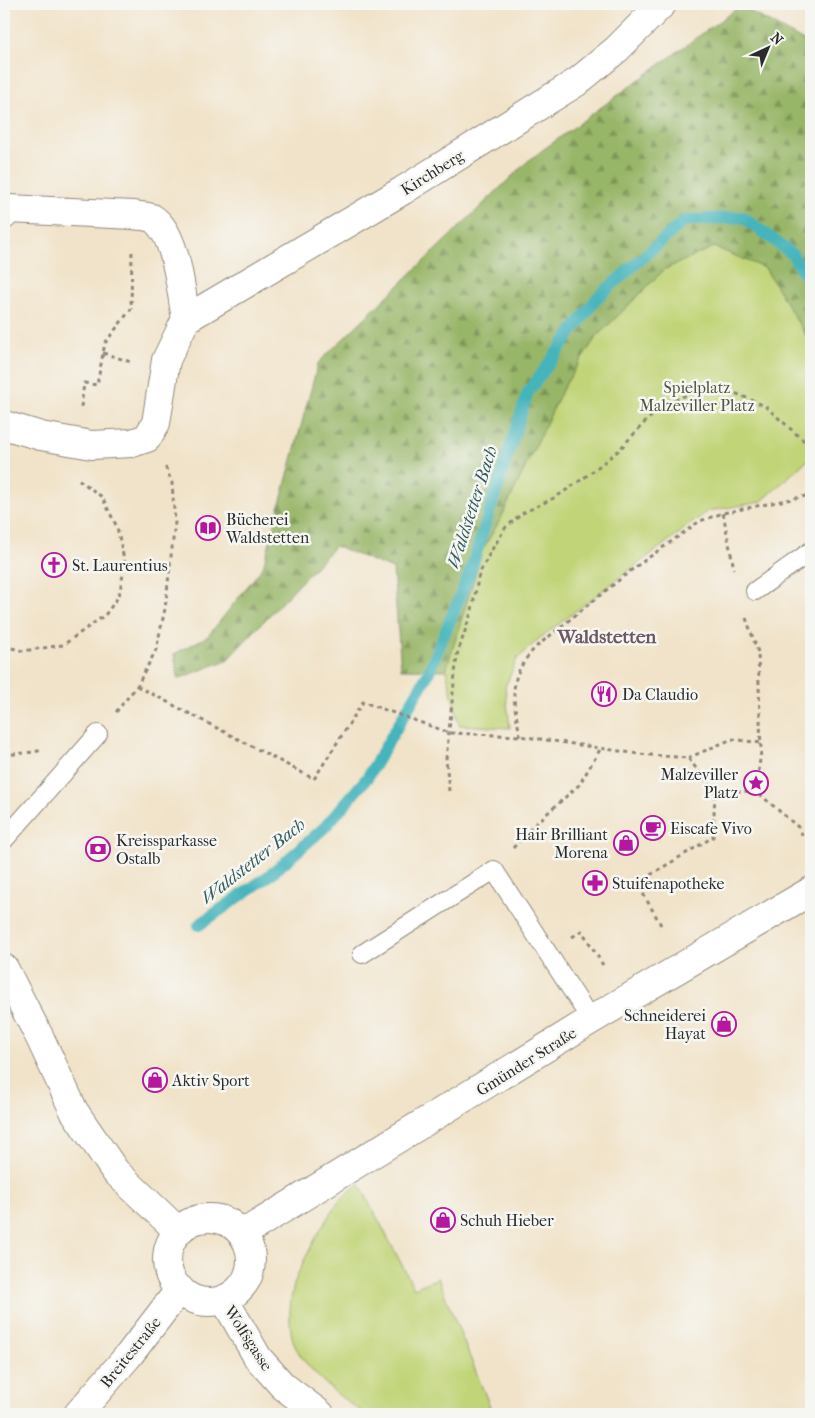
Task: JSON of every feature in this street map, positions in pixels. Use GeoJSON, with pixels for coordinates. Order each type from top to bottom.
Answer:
{"type":"FeatureCollection","features":[{"type":"Feature","properties":{"kind":"street","name":"Kirchberg"},"geometry":{"type":"LineString","coordinates":[[186,319],[402,191],[577,82],[617,49],[662,4]]}},
{"type":"Feature","properties":{"kind":"street"},"geometry":{"type":"LineString","coordinates":[[4,425],[41,436],[92,445],[132,443],[147,438],[156,423],[166,360],[186,319],[172,247],[166,232],[152,218],[133,215],[5,209]]}},
{"type":"Feature","properties":{"kind":"street","name":"Gmünder Straße"},"geometry":{"type":"LineString","coordinates":[[242,1234],[591,1020],[811,891]]}},
{"type":"Feature","properties":{"kind":"street"},"geometry":{"type":"LineString","coordinates":[[4,968],[40,1038],[74,1111],[115,1171],[178,1231]]}},
{"type":"Feature","properties":{"kind":"street"},"geometry":{"type":"LineString","coordinates":[[204,1218],[218,1219],[231,1224],[242,1234],[251,1258],[250,1272],[236,1293],[212,1302],[200,1301],[180,1289],[172,1279],[168,1267],[168,1254],[171,1242],[178,1231],[189,1222],[204,1218]]}},
{"type":"Feature","properties":{"kind":"street","name":"Breitestraße"},"geometry":{"type":"LineString","coordinates":[[78,1414],[129,1355],[180,1289]]}},
{"type":"Feature","properties":{"kind":"street","name":"Wolfsgasse"},"geometry":{"type":"LineString","coordinates":[[224,1299],[258,1358],[283,1386],[320,1414]]}},
{"type":"Feature","properties":{"kind":"lane"},"geometry":{"type":"LineString","coordinates":[[755,591],[811,551]]}},
{"type":"Feature","properties":{"kind":"lane"},"geometry":{"type":"LineString","coordinates":[[4,840],[98,734]]}},
{"type":"Feature","properties":{"kind":"lane"},"geometry":{"type":"LineString","coordinates":[[362,954],[494,870],[591,1020]]}},
{"type":"Feature","properties":{"kind":"path"},"geometry":{"type":"LineString","coordinates":[[75,443],[84,383],[97,384],[105,343],[132,309],[133,215]]}},
{"type":"Feature","properties":{"kind":"path"},"geometry":{"type":"LineString","coordinates":[[449,791],[446,759],[457,655],[472,610],[479,574],[506,527],[523,513],[556,497],[584,478],[618,451],[665,404],[699,390],[728,390],[765,406],[811,448]]}},
{"type":"Feature","properties":{"kind":"path"},"geometry":{"type":"LineString","coordinates":[[147,438],[163,460],[172,483],[174,522],[165,608],[156,650],[137,686],[314,779],[363,702],[450,733],[520,736],[639,754],[688,758],[732,739],[761,743]]}},
{"type":"Feature","properties":{"kind":"path"},"geometry":{"type":"LineString","coordinates":[[4,646],[23,650],[63,645],[105,615],[118,596],[125,564],[117,527],[102,497],[74,476]]}},
{"type":"Feature","properties":{"kind":"path"},"geometry":{"type":"LineString","coordinates":[[520,736],[513,686],[526,657],[537,646],[641,563],[700,521],[723,513],[811,495]]}},
{"type":"Feature","properties":{"kind":"path"},"geometry":{"type":"LineString","coordinates":[[756,791],[761,743],[758,652]]}},
{"type":"Feature","properties":{"kind":"path"},"geometry":{"type":"LineString","coordinates":[[494,870],[532,827],[579,785],[601,748]]}},
{"type":"Feature","properties":{"kind":"path"},"geometry":{"type":"LineString","coordinates":[[661,924],[637,884],[713,837],[715,792],[688,758]]}},
{"type":"Feature","properties":{"kind":"path"},"geometry":{"type":"LineString","coordinates":[[715,792],[756,791],[798,827],[803,836]]}},
{"type":"Feature","properties":{"kind":"green space"},"geometry":{"type":"Polygon","coordinates":[[[740,6],[811,45],[811,344],[765,268],[714,247],[665,269],[596,337],[563,388],[501,518],[483,549],[446,670],[401,669],[393,569],[335,546],[227,660],[178,679],[174,654],[208,636],[263,567],[318,363],[529,160],[740,6]]]}},
{"type":"Feature","properties":{"kind":"green space","name":"Spielplatz Malzeviller Platz"},"geometry":{"type":"Polygon","coordinates":[[[714,247],[765,268],[811,344],[811,460],[805,462],[761,502],[708,511],[540,638],[517,659],[505,687],[510,728],[459,725],[446,670],[483,549],[501,518],[563,388],[596,337],[665,269],[714,247]]]}},
{"type":"Feature","properties":{"kind":"green space"},"geometry":{"type":"Polygon","coordinates":[[[359,1183],[414,1288],[438,1278],[493,1414],[366,1414],[346,1401],[316,1375],[295,1346],[290,1318],[293,1289],[296,1280],[312,1246],[337,1204],[359,1183]]]}},
{"type":"Feature","properties":{"kind":"waterway","name":"Waldstetter Bach"},"geometry":{"type":"LineString","coordinates":[[199,925],[270,875],[325,827],[367,778],[427,676],[470,572],[528,392],[597,298],[684,221],[743,217],[792,254],[811,286]]}},
{"type":"Feature","properties":{"kind":"place","name":"Bücherei Waldstetten"},"geometry":{"type":"Point","coordinates":[208,528]}},
{"type":"Feature","properties":{"kind":"place","name":"St. Laurentius"},"geometry":{"type":"Point","coordinates":[54,565]}},
{"type":"Feature","properties":{"kind":"place","name":"Da Claudio"},"geometry":{"type":"Point","coordinates":[604,694]}},
{"type":"Feature","properties":{"kind":"place","name":"Malzeviller Platz"},"geometry":{"type":"Point","coordinates":[756,783]}},
{"type":"Feature","properties":{"kind":"place","name":"Eiscafe Vivo"},"geometry":{"type":"Point","coordinates":[653,828]}},
{"type":"Feature","properties":{"kind":"place","name":"Hair Brilliant Morena"},"geometry":{"type":"Point","coordinates":[626,843]}},
{"type":"Feature","properties":{"kind":"place","name":"Kreissparkasse Ostalb"},"geometry":{"type":"Point","coordinates":[98,849]}},
{"type":"Feature","properties":{"kind":"place","name":"Stuifenapotheke"},"geometry":{"type":"Point","coordinates":[595,883]}},
{"type":"Feature","properties":{"kind":"place","name":"Schneiderei Hayat"},"geometry":{"type":"Point","coordinates":[724,1024]}},
{"type":"Feature","properties":{"kind":"place","name":"Aktiv Sport"},"geometry":{"type":"Point","coordinates":[155,1080]}},
{"type":"Feature","properties":{"kind":"place","name":"Schuh Hieber"},"geometry":{"type":"Point","coordinates":[443,1220]}},
{"type":"Feature","properties":{"kind":"district","name":"Waldstetten"},"geometry":{"type":"Point","coordinates":[607,636]}}]}
